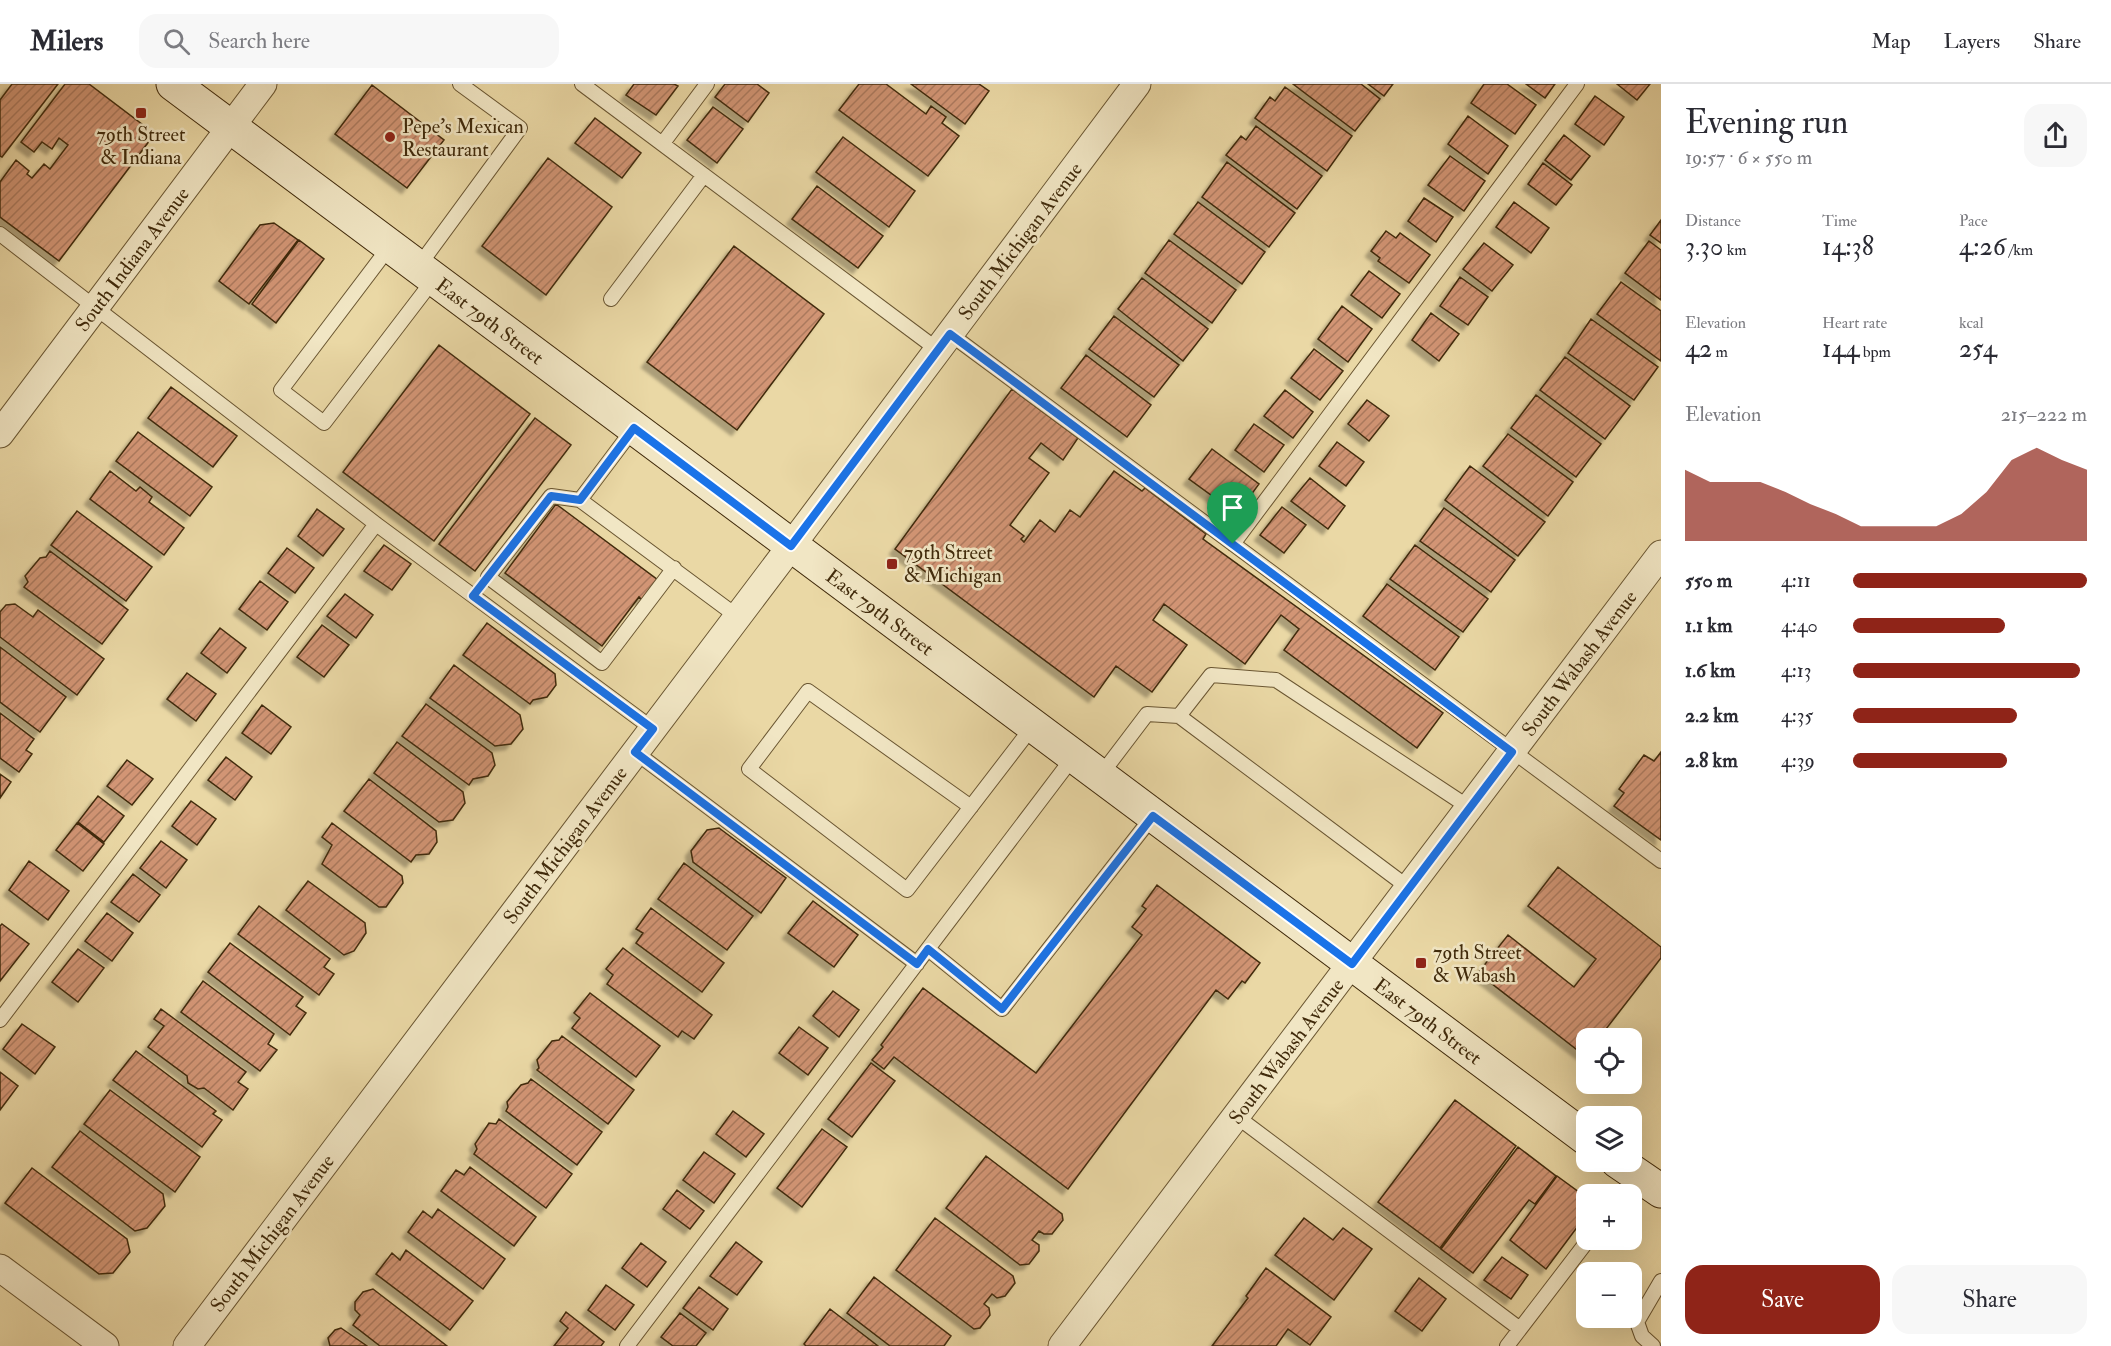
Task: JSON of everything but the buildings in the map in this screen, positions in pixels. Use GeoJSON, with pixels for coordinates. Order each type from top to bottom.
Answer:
{"type":"FeatureCollection","features":[{"type":"Feature","properties":{"kind":"main road","name":"East 79th Street"},"geometry":{"type":"LineString","coordinates":[[173,84],[1576,1131]]}},
{"type":"Feature","properties":{"kind":"main road"},"geometry":{"type":"LineString","coordinates":[[1635,1181],[1661,1208]]}},
{"type":"Feature","properties":{"kind":"street","name":"South Indiana Avenue"},"geometry":{"type":"LineString","coordinates":[[0,434],[263,84]]}},
{"type":"Feature","properties":{"kind":"street","name":"South Michigan Avenue"},"geometry":{"type":"LineString","coordinates":[[186,1346],[738,617],[1137,84]]}},
{"type":"Feature","properties":{"kind":"street","name":"South Wabash Avenue"},"geometry":{"type":"LineString","coordinates":[[1062,1346],[1661,554]]}},
{"type":"Feature","properties":{"kind":"street"},"geometry":{"type":"LineString","coordinates":[[0,1268],[105,1346]]}},
{"type":"Feature","properties":{"kind":"lane"},"geometry":{"type":"LineString","coordinates":[[390,246],[281,390],[324,423],[426,273],[520,128],[460,84]]}},
{"type":"Feature","properties":{"kind":"lane"},"geometry":{"type":"LineString","coordinates":[[582,84],[704,175],[1233,544],[1661,861]]}},
{"type":"Feature","properties":{"kind":"lane"},"geometry":{"type":"LineString","coordinates":[[663,143],[707,84]]}},
{"type":"Feature","properties":{"kind":"lane"},"geometry":{"type":"LineString","coordinates":[[1233,544],[1577,84]]}},
{"type":"Feature","properties":{"kind":"lane"},"geometry":{"type":"LineString","coordinates":[[611,299],[704,175]]}},
{"type":"Feature","properties":{"kind":"lane"},"geometry":{"type":"LineString","coordinates":[[0,234],[376,524],[653,729]]}},
{"type":"Feature","properties":{"kind":"lane"},"geometry":{"type":"LineString","coordinates":[[580,500],[634,428]]}},
{"type":"Feature","properties":{"kind":"lane"},"geometry":{"type":"LineString","coordinates":[[473,596],[551,496],[580,500],[738,617]]}},
{"type":"Feature","properties":{"kind":"lane"},"geometry":{"type":"LineString","coordinates":[[0,1020],[376,524]]}},
{"type":"Feature","properties":{"kind":"lane"},"geometry":{"type":"LineString","coordinates":[[588,681],[674,568]]}},
{"type":"Feature","properties":{"kind":"lane"},"geometry":{"type":"LineString","coordinates":[[488,577],[602,663]]}},
{"type":"Feature","properties":{"kind":"lane"},"geometry":{"type":"LineString","coordinates":[[1179,716],[1211,675],[1276,680],[1470,808]]}},
{"type":"Feature","properties":{"kind":"lane"},"geometry":{"type":"LineString","coordinates":[[971,807],[808,690],[749,769],[907,890],[971,807],[1033,726]]}},
{"type":"Feature","properties":{"kind":"lane"},"geometry":{"type":"LineString","coordinates":[[1100,776],[1147,714],[1179,716],[1409,888]]}},
{"type":"Feature","properties":{"kind":"lane"},"geometry":{"type":"LineString","coordinates":[[635,752],[917,964]]}},
{"type":"Feature","properties":{"kind":"lane"},"geometry":{"type":"LineString","coordinates":[[627,1346],[1074,756]]}},
{"type":"Feature","properties":{"kind":"lane"},"geometry":{"type":"LineString","coordinates":[[928,949],[1002,1009],[1153,816]]}},
{"type":"Feature","properties":{"kind":"lane"},"geometry":{"type":"LineString","coordinates":[[1236,1116],[1520,1329]]}},
{"type":"Feature","properties":{"kind":"lane"},"geometry":{"type":"LineString","coordinates":[[1508,1346],[1581,1250]]}},
{"type":"Feature","properties":{"kind":"lane"},"geometry":{"type":"LineString","coordinates":[[1653,1346],[1642,1336],[1637,1322],[1661,1281]]}},
{"type":"Feature","properties":{"kind":"place","name":"79th Street & Indiana"},"geometry":{"type":"Point","coordinates":[141,113]}},
{"type":"Feature","properties":{"kind":"place","name":"Pepe's Mexican Restaurant"},"geometry":{"type":"Point","coordinates":[390,137]}},
{"type":"Feature","properties":{"kind":"place","name":"79th Street & Michigan"},"geometry":{"type":"Point","coordinates":[892,564]}},
{"type":"Feature","properties":{"kind":"place","name":"79th Street & Wabash"},"geometry":{"type":"Point","coordinates":[1421,963]}},
{"type":"Feature","properties":{"kind":"route"},"geometry":{"type":"LineString","coordinates":[[950,334],[1233,544],[1512,752],[1352,964],[1153,816],[1002,1009],[928,949],[917,964],[635,752],[653,729],[473,596],[551,496],[580,500],[634,428],[791,546],[950,334]]}}]}
